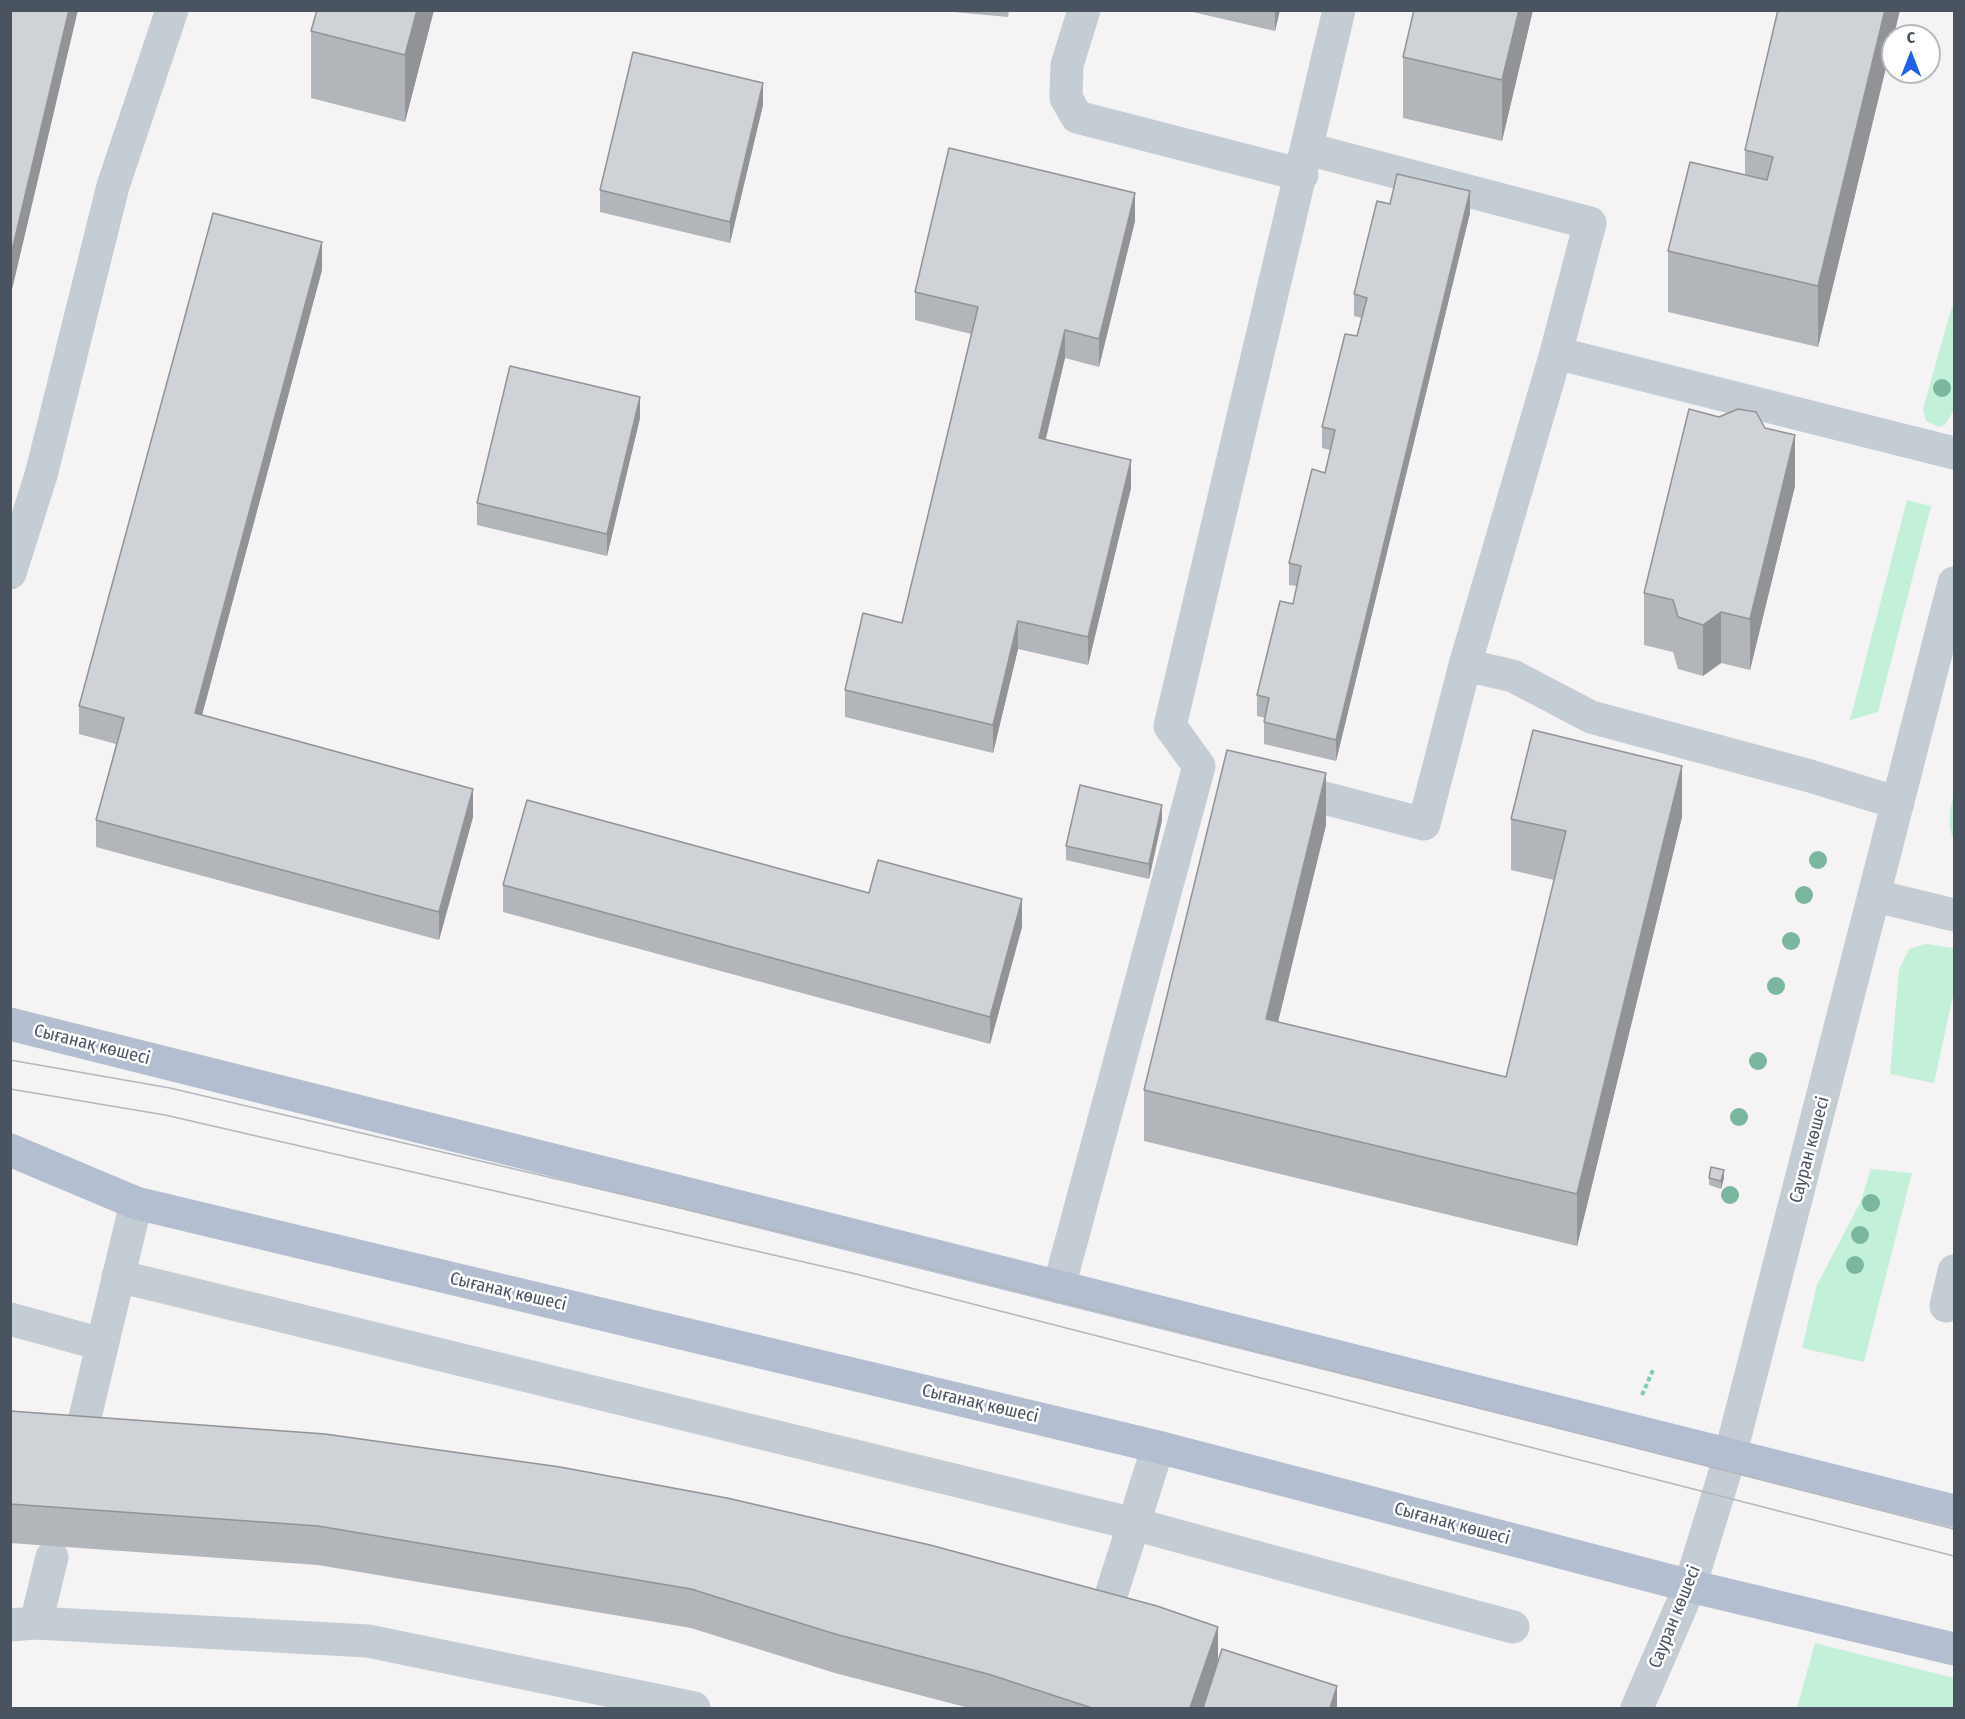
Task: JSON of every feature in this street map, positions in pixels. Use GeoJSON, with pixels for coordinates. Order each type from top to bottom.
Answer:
{"type":"FeatureCollection","features":[{"type":"Feature","properties":{"kind":"main road","name":"Сығанақ көшесі"},"geometry":{"type":"LineString","coordinates":[[10,1024],[1954,1511]]}},
{"type":"Feature","properties":{"kind":"main road","name":"Сығанақ көшесі"},"geometry":{"type":"LineString","coordinates":[[10,1150],[136,1203],[1158,1447],[1690,1586],[1954,1649]]}},
{"type":"Feature","properties":{"kind":"street"},"geometry":{"type":"LineString","coordinates":[[10,573],[41,475],[113,186],[172,10]]}},
{"type":"Feature","properties":{"kind":"street"},"geometry":{"type":"LineString","coordinates":[[1084,10],[1066,65],[1066,98],[1077,117],[1305,162],[1590,223],[1556,353],[1465,665],[1424,824],[1199,766],[1170,726],[1305,162],[1339,10]]}},
{"type":"Feature","properties":{"kind":"street"},"geometry":{"type":"LineString","coordinates":[[1556,353],[1954,453]]}},
{"type":"Feature","properties":{"kind":"street","name":"Сауран көшесі"},"geometry":{"type":"LineString","coordinates":[[1637,1708],[1690,1586],[1730,1456],[1876,896],[1954,583]]}},
{"type":"Feature","properties":{"kind":"street"},"geometry":{"type":"LineString","coordinates":[[1465,665],[1512,676],[1591,717],[1810,776],[1898,803]]}},
{"type":"Feature","properties":{"kind":"street"},"geometry":{"type":"LineString","coordinates":[[1059,1287],[1199,766]]}},
{"type":"Feature","properties":{"kind":"street"},"geometry":{"type":"LineString","coordinates":[[1876,896],[1954,915]]}},
{"type":"Feature","properties":{"kind":"street"},"geometry":{"type":"LineString","coordinates":[[76,1451],[136,1203]]}},
{"type":"Feature","properties":{"kind":"street"},"geometry":{"type":"LineString","coordinates":[[1946,1306],[1954,1271]]}},
{"type":"Feature","properties":{"kind":"street"},"geometry":{"type":"LineString","coordinates":[[118,1276],[1134,1524],[1512,1627]]}},
{"type":"Feature","properties":{"kind":"street"},"geometry":{"type":"LineString","coordinates":[[10,1319],[101,1344]]}},
{"type":"Feature","properties":{"kind":"street"},"geometry":{"type":"LineString","coordinates":[[1100,1630],[1158,1447]]}},
{"type":"Feature","properties":{"kind":"street"},"geometry":{"type":"LineString","coordinates":[[52,1557],[23,1624],[368,1641],[694,1708]]}},
{"type":"Feature","properties":{"kind":"path"},"geometry":{"type":"LineString","coordinates":[[1638,1404],[1653,1370]]}},
{"type":"Feature","properties":{"kind":"green space"},"geometry":{"type":"Polygon","coordinates":[[[1952,306],[1954,307],[1954,410],[1945,425],[1939,427],[1926,421],[1923,409],[1952,306]]]}},
{"type":"Feature","properties":{"kind":"green space"},"geometry":{"type":"Polygon","coordinates":[[[1907,500],[1931,506],[1878,712],[1850,720],[1907,500]]]}},
{"type":"Feature","properties":{"kind":"green space"},"geometry":{"type":"Polygon","coordinates":[[[1954,792],[1954,839],[1950,822],[1954,792]]]}},
{"type":"Feature","properties":{"kind":"green space"},"geometry":{"type":"Polygon","coordinates":[[[1926,944],[1954,948],[1954,991],[1934,1083],[1890,1074],[1899,970],[1909,949],[1926,944]]]}},
{"type":"Feature","properties":{"kind":"green space"},"geometry":{"type":"Polygon","coordinates":[[[1871,1169],[1912,1173],[1864,1362],[1802,1348],[1817,1285],[1860,1203],[1871,1169]]]}},
{"type":"Feature","properties":{"kind":"green space"},"geometry":{"type":"Polygon","coordinates":[[[1815,1643],[1954,1678],[1954,1708],[1797,1708],[1815,1643]]]}},
{"type":"Feature","properties":{"kind":"building"},"geometry":{"type":"Polygon","coordinates":[[[10,10],[69,10],[10,259],[10,10]]]}},
{"type":"Feature","properties":{"kind":"building"},"geometry":{"type":"Polygon","coordinates":[[[317,10],[417,10],[405,55],[311,31],[317,10]]]}},
{"type":"Feature","properties":{"kind":"building"},"geometry":{"type":"Polygon","coordinates":[[[1414,10],[1519,10],[1502,80],[1403,57],[1414,10]]]}},
{"type":"Feature","properties":{"kind":"building"},"geometry":{"type":"Polygon","coordinates":[[[1778,10],[1885,10],[1818,286],[1668,251],[1690,162],[1767,180],[1773,157],[1745,150],[1778,10]]]}},
{"type":"Feature","properties":{"kind":"building"},"geometry":{"type":"Polygon","coordinates":[[[633,52],[763,83],[730,222],[600,190],[633,52]]]}},
{"type":"Feature","properties":{"kind":"building"},"geometry":{"type":"Polygon","coordinates":[[[949,148],[1135,193],[1099,339],[1065,330],[1039,438],[1131,460],[1088,637],[1018,621],[993,725],[845,690],[863,613],[902,623],[978,307],[915,292],[949,148]]]}},
{"type":"Feature","properties":{"kind":"building"},"geometry":{"type":"Polygon","coordinates":[[[1397,174],[1470,191],[1336,740],[1264,722],[1269,698],[1257,695],[1280,601],[1293,604],[1301,566],[1289,563],[1312,469],[1325,473],[1335,430],[1322,427],[1345,334],[1357,336],[1367,298],[1354,294],[1377,201],[1390,204],[1397,174]]]}},
{"type":"Feature","properties":{"kind":"building"},"geometry":{"type":"Polygon","coordinates":[[[213,213],[322,242],[195,713],[473,789],[439,912],[96,820],[124,718],[79,706],[213,213]]]}},
{"type":"Feature","properties":{"kind":"building"},"geometry":{"type":"Polygon","coordinates":[[[510,366],[640,397],[607,534],[477,503],[510,366]]]}},
{"type":"Feature","properties":{"kind":"building"},"geometry":{"type":"Polygon","coordinates":[[[1689,409],[1719,417],[1738,409],[1756,412],[1765,428],[1795,435],[1750,619],[1721,612],[1703,625],[1678,617],[1673,600],[1644,593],[1689,409]]]}},
{"type":"Feature","properties":{"kind":"building"},"geometry":{"type":"Polygon","coordinates":[[[1533,730],[1682,766],[1577,1194],[1144,1090],[1227,750],[1326,773],[1266,1019],[1506,1077],[1566,831],[1511,819],[1533,730]]]}},
{"type":"Feature","properties":{"kind":"building"},"geometry":{"type":"Polygon","coordinates":[[[1080,785],[1162,805],[1149,864],[1066,846],[1080,785]]]}},
{"type":"Feature","properties":{"kind":"building"},"geometry":{"type":"Polygon","coordinates":[[[527,800],[869,893],[878,860],[1022,899],[990,1017],[503,885],[527,800]]]}},
{"type":"Feature","properties":{"kind":"building"},"geometry":{"type":"Polygon","coordinates":[[[1711,1167],[1724,1170],[1721,1181],[1709,1178],[1711,1167]]]}},
{"type":"Feature","properties":{"kind":"building"},"geometry":{"type":"Polygon","coordinates":[[[10,1411],[325,1434],[560,1467],[727,1498],[930,1545],[1157,1606],[1218,1627],[1190,1708],[1092,1708],[988,1674],[835,1634],[691,1589],[318,1526],[10,1504],[10,1411]]]}},
{"type":"Feature","properties":{"kind":"building"},"geometry":{"type":"Polygon","coordinates":[[[1222,1649],[1337,1686],[1330,1708],[1203,1708],[1222,1649]]]}},
{"type":"Feature","properties":{"kind":"tram line"},"geometry":{"type":"LineString","coordinates":[[10,1060],[170,1088],[863,1251],[1954,1529]]}},
{"type":"Feature","properties":{"kind":"tram line"},"geometry":{"type":"LineString","coordinates":[[10,1089],[165,1115],[856,1274],[1954,1556]]}}]}
